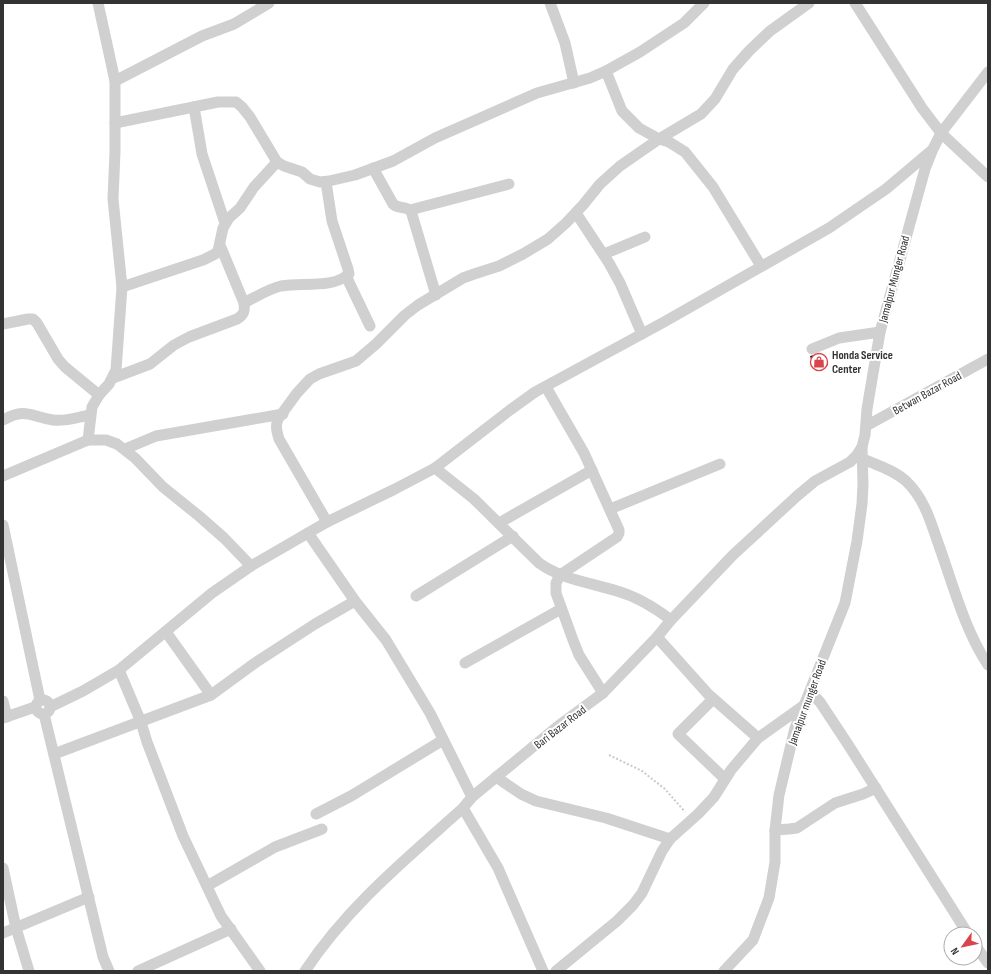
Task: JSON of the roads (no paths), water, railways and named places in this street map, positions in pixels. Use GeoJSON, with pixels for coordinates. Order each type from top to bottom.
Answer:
{"type":"FeatureCollection","features":[{"type":"Feature","properties":{"kind":"street"},"geometry":{"type":"LineString","coordinates":[[88,440],[92,407],[113,378],[116,370],[122,287],[113,199],[115,82],[98,3]]}},
{"type":"Feature","properties":{"kind":"street"},"geometry":{"type":"LineString","coordinates":[[115,82],[202,36],[234,24],[268,3]]}},
{"type":"Feature","properties":{"kind":"street"},"geometry":{"type":"LineString","coordinates":[[550,3],[565,43],[574,83]]}},
{"type":"Feature","properties":{"kind":"street"},"geometry":{"type":"LineString","coordinates":[[115,123],[218,102],[236,102],[250,117],[277,162],[302,172],[310,179],[326,182],[355,175],[393,161],[435,138],[537,93],[574,83],[606,71],[640,52],[684,23],[704,3]]}},
{"type":"Feature","properties":{"kind":"street"},"geometry":{"type":"LineString","coordinates":[[327,522],[279,439],[276,424],[297,393],[310,380],[324,371],[356,361],[376,344],[405,315],[418,305],[463,278],[500,266],[548,239],[566,223],[600,184],[620,166],[659,139],[701,114],[715,99],[733,69],[750,51],[770,31],[809,3]]}},
{"type":"Feature","properties":{"kind":"street"},"geometry":{"type":"LineString","coordinates":[[855,3],[918,102],[941,133],[988,177]]}},
{"type":"Feature","properties":{"kind":"street"},"geometry":{"type":"LineString","coordinates":[[606,71],[622,111],[639,128],[659,139],[670,142],[685,152],[698,167],[720,199],[761,266]]}},
{"type":"Feature","properties":{"kind":"street","name":"Jamalpur Munger Road"},"geometry":{"type":"LineString","coordinates":[[815,481],[850,462],[862,447],[880,332],[923,175],[941,133],[988,72]]}},
{"type":"Feature","properties":{"kind":"street"},"geometry":{"type":"LineString","coordinates":[[194,107],[202,154],[226,223]]}},
{"type":"Feature","properties":{"kind":"street"},"geometry":{"type":"LineString","coordinates":[[3,701],[5,717],[42,707],[83,691],[119,670],[166,632],[187,612],[251,566],[327,522],[435,468],[510,410],[546,387],[829,228],[898,180],[933,149]]}},
{"type":"Feature","properties":{"kind":"street"},"geometry":{"type":"LineString","coordinates":[[122,287],[210,257],[218,251],[223,228],[229,218],[240,208],[254,187],[277,162]]}},
{"type":"Feature","properties":{"kind":"street"},"geometry":{"type":"LineString","coordinates":[[373,168],[393,204],[396,207],[410,210],[509,184]]}},
{"type":"Feature","properties":{"kind":"street"},"geometry":{"type":"LineString","coordinates":[[244,303],[279,287],[325,283],[346,276],[349,272],[332,221],[326,182]]}},
{"type":"Feature","properties":{"kind":"street"},"geometry":{"type":"LineString","coordinates":[[410,210],[436,295]]}},
{"type":"Feature","properties":{"kind":"street"},"geometry":{"type":"LineString","coordinates":[[576,212],[604,254],[620,283],[642,334]]}},
{"type":"Feature","properties":{"kind":"street"},"geometry":{"type":"LineString","coordinates":[[604,254],[645,237]]}},
{"type":"Feature","properties":{"kind":"street"},"geometry":{"type":"LineString","coordinates":[[113,378],[150,364],[174,345],[189,337],[237,319],[243,314],[244,303],[220,245]]}},
{"type":"Feature","properties":{"kind":"street"},"geometry":{"type":"LineString","coordinates":[[346,276],[370,326]]}},
{"type":"Feature","properties":{"kind":"street"},"geometry":{"type":"LineString","coordinates":[[3,324],[33,319],[37,323],[58,359],[65,367],[99,396]]}},
{"type":"Feature","properties":{"kind":"street"},"geometry":{"type":"LineString","coordinates":[[812,348],[839,338],[880,332]]}},
{"type":"Feature","properties":{"kind":"street","name":"Betwan Bazar Road"},"geometry":{"type":"LineString","coordinates":[[866,426],[988,359]]}},
{"type":"Feature","properties":{"kind":"street"},"geometry":{"type":"LineString","coordinates":[[546,387],[584,453],[619,530],[619,535],[560,575],[555,588],[561,609],[579,655],[603,693]]}},
{"type":"Feature","properties":{"kind":"street"},"geometry":{"type":"LineString","coordinates":[[3,420],[11,416],[25,413],[54,420],[90,415]]}},
{"type":"Feature","properties":{"kind":"street"},"geometry":{"type":"LineString","coordinates":[[125,449],[156,436],[283,414]]}},
{"type":"Feature","properties":{"kind":"street"},"geometry":{"type":"LineString","coordinates":[[3,476],[88,440],[106,440],[125,449],[162,487],[200,516],[251,566]]}},
{"type":"Feature","properties":{"kind":"street","name":"Jamalpur munger Road"},"geometry":{"type":"LineString","coordinates":[[724,971],[753,940],[770,898],[775,862],[775,830],[779,795],[795,728],[845,603],[857,541],[863,484],[862,447]]}},
{"type":"Feature","properties":{"kind":"street"},"geometry":{"type":"LineString","coordinates":[[863,459],[895,473],[906,481],[923,504],[960,605],[977,646],[988,665]]}},
{"type":"Feature","properties":{"kind":"street"},"geometry":{"type":"LineString","coordinates":[[610,509],[720,464]]}},
{"type":"Feature","properties":{"kind":"street"},"geometry":{"type":"LineString","coordinates":[[435,468],[474,499],[539,563],[551,572],[638,598],[654,607],[671,620]]}},
{"type":"Feature","properties":{"kind":"street"},"geometry":{"type":"LineString","coordinates":[[499,523],[592,470]]}},
{"type":"Feature","properties":{"kind":"street","name":"Bari Bazar Road"},"geometry":{"type":"LineString","coordinates":[[305,971],[317,952],[369,893],[463,808],[472,797],[557,727],[603,693],[657,637],[671,620],[756,533],[815,481]]}},
{"type":"Feature","properties":{"kind":"street"},"geometry":{"type":"LineString","coordinates":[[3,525],[42,707],[104,957],[109,971]]}},
{"type":"Feature","properties":{"kind":"street"},"geometry":{"type":"LineString","coordinates":[[308,533],[355,601],[386,640],[430,713],[472,797]]}},
{"type":"Feature","properties":{"kind":"street"},"geometry":{"type":"LineString","coordinates":[[416,596],[512,536]]}},
{"type":"Feature","properties":{"kind":"street"},"geometry":{"type":"LineString","coordinates":[[54,754],[211,695],[255,663],[315,624],[355,601]]}},
{"type":"Feature","properties":{"kind":"street"},"geometry":{"type":"LineString","coordinates":[[465,663],[561,609]]}},
{"type":"Feature","properties":{"kind":"street"},"geometry":{"type":"LineString","coordinates":[[166,632],[211,695]]}},
{"type":"Feature","properties":{"kind":"street"},"geometry":{"type":"LineString","coordinates":[[657,637],[713,699],[758,738]]}},
{"type":"Feature","properties":{"kind":"street"},"geometry":{"type":"LineString","coordinates":[[119,670],[141,722],[147,742],[183,836],[221,916],[260,971]]}},
{"type":"Feature","properties":{"kind":"street"},"geometry":{"type":"LineString","coordinates":[[810,692],[820,702],[963,926]]}},
{"type":"Feature","properties":{"kind":"street"},"geometry":{"type":"LineString","coordinates":[[713,699],[678,734],[725,779]]}},
{"type":"Feature","properties":{"kind":"street"},"geometry":{"type":"LineString","coordinates":[[556,971],[617,921],[633,905],[642,893],[662,851],[670,839],[714,797],[731,770],[758,738],[804,706]]}},
{"type":"Feature","properties":{"kind":"street"},"geometry":{"type":"LineString","coordinates":[[316,814],[352,796],[443,740]]}},
{"type":"Feature","properties":{"kind":"street"},"geometry":{"type":"LineString","coordinates":[[496,777],[521,794],[536,801],[606,818],[670,839]]}},
{"type":"Feature","properties":{"kind":"street"},"geometry":{"type":"LineString","coordinates":[[775,830],[797,828],[829,806],[876,788]]}},
{"type":"Feature","properties":{"kind":"street"},"geometry":{"type":"LineString","coordinates":[[463,808],[498,868],[543,971]]}},
{"type":"Feature","properties":{"kind":"street"},"geometry":{"type":"LineString","coordinates":[[207,886],[275,847],[322,829]]}},
{"type":"Feature","properties":{"kind":"street"},"geometry":{"type":"LineString","coordinates":[[3,868],[16,928],[29,971]]}},
{"type":"Feature","properties":{"kind":"street"},"geometry":{"type":"LineString","coordinates":[[3,933],[89,897]]}},
{"type":"Feature","properties":{"kind":"street"},"geometry":{"type":"LineString","coordinates":[[138,971],[231,929]]}},
{"type":"Feature","properties":{"kind":"place","name":"Honda Service Center"},"geometry":{"type":"Point","coordinates":[819,362]}}]}
